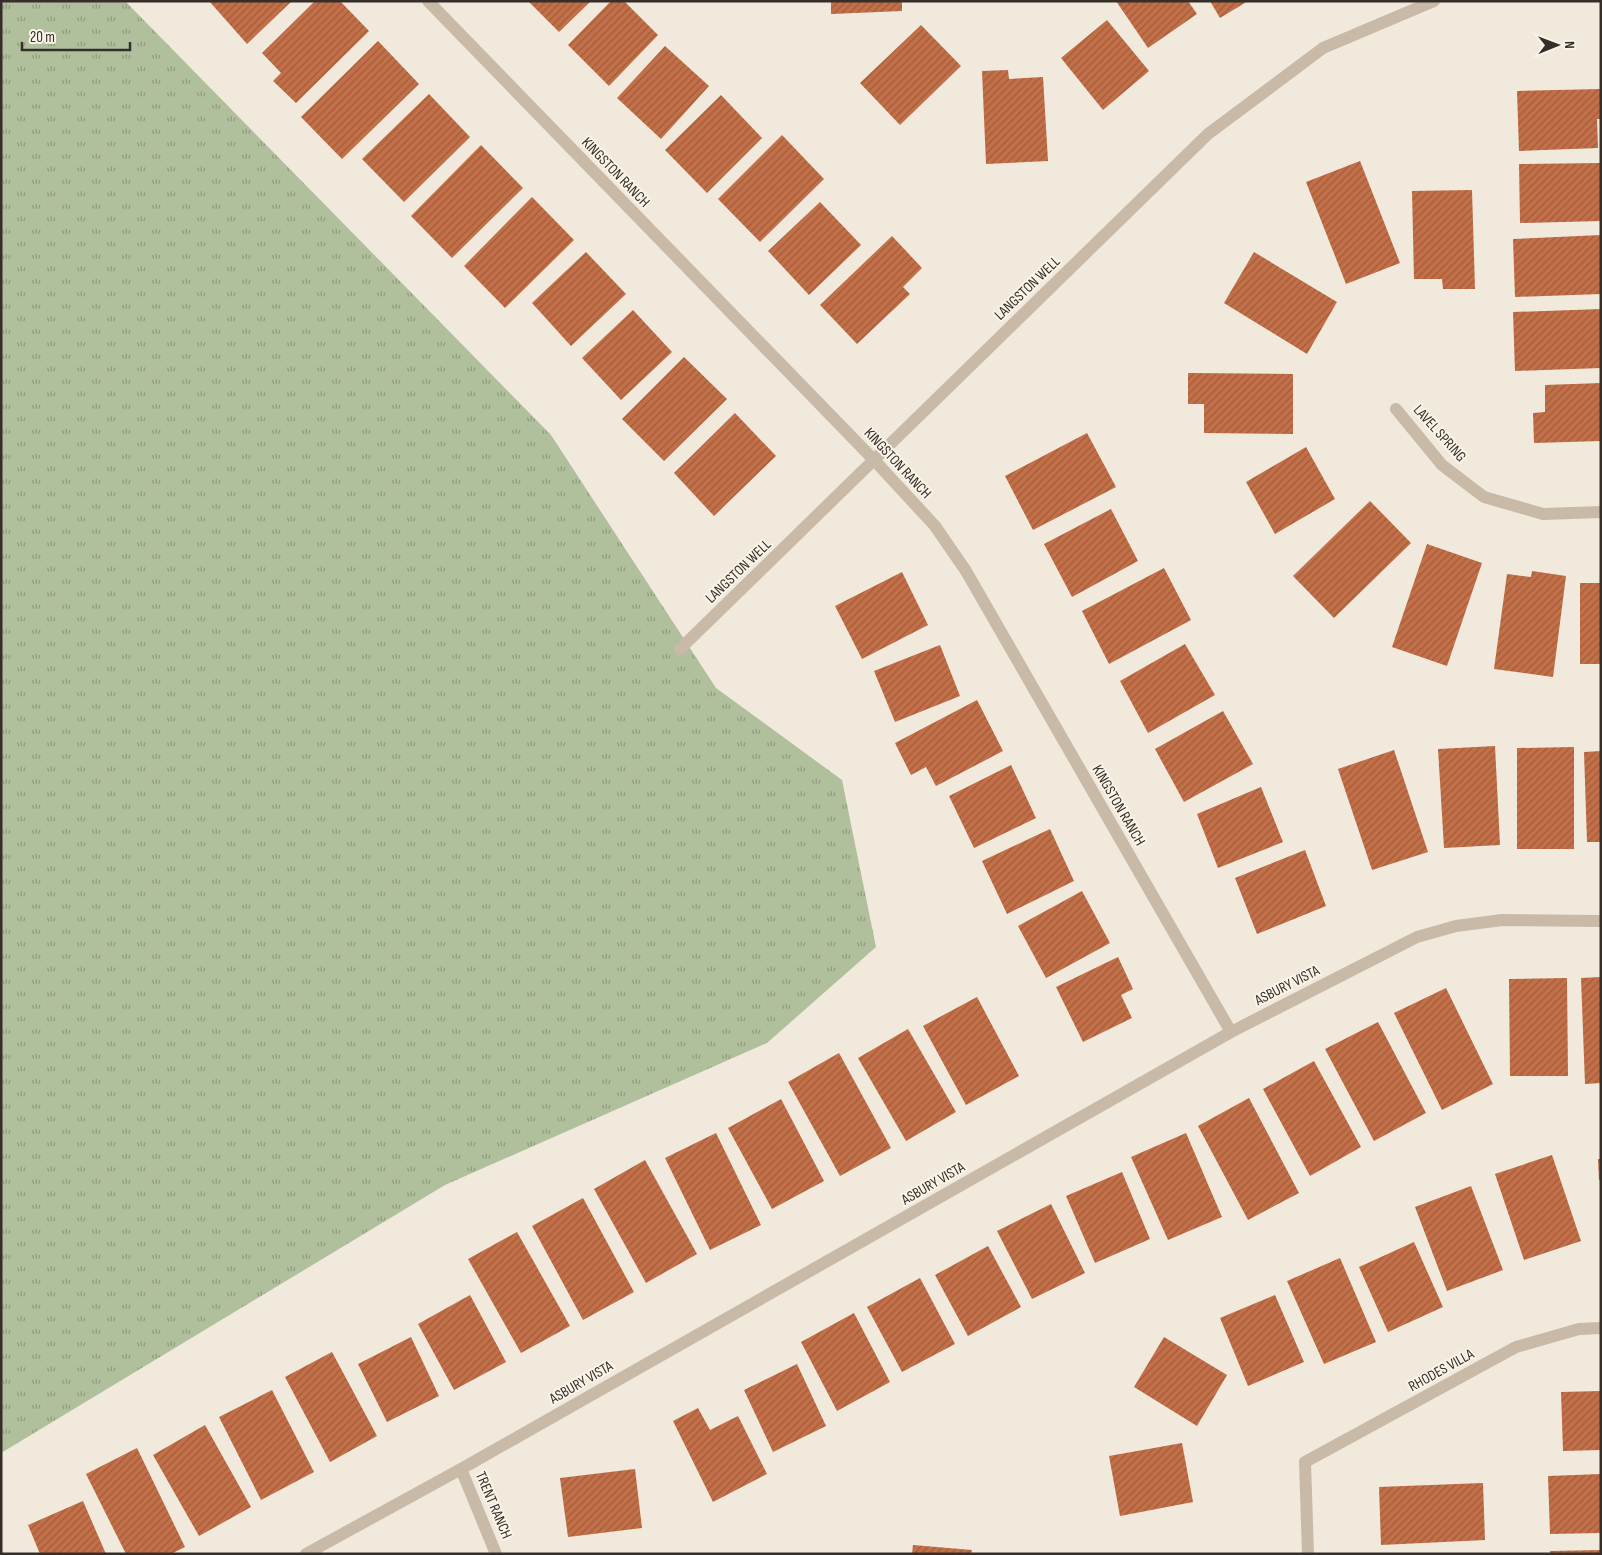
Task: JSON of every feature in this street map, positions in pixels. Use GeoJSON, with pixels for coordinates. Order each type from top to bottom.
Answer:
{"type":"FeatureCollection","features":[{"type":"Feature","properties":{"kind":"street","name":"KINGSTON RANCH"},"geometry":{"type":"LineString","coordinates":[[428,1],[875,461],[935,526],[966,571],[1231,1032]]}},
{"type":"Feature","properties":{"kind":"street","name":"LANGSTON WELL"},"geometry":{"type":"LineString","coordinates":[[680,649],[875,461],[1208,134],[1323,48],[1434,1]]}},
{"type":"Feature","properties":{"kind":"street","name":"LAVEL SPRING"},"geometry":{"type":"LineString","coordinates":[[1396,408],[1442,465],[1484,497],[1543,514],[1601,512]]}},
{"type":"Feature","properties":{"kind":"street","name":"ASBURY VISTA"},"geometry":{"type":"LineString","coordinates":[[306,1554],[461,1469],[1231,1032],[1417,937],[1456,926],[1502,920],[1601,921]]}},
{"type":"Feature","properties":{"kind":"street","name":"RHODES VILLA"},"geometry":{"type":"LineString","coordinates":[[1308,1554],[1305,1462],[1516,1348],[1580,1329],[1601,1328]]}},
{"type":"Feature","properties":{"kind":"street","name":"TRENT RANCH"},"geometry":{"type":"LineString","coordinates":[[461,1469],[496,1554]]}},
{"type":"Feature","properties":{"kind":"green space"},"geometry":{"type":"Polygon","coordinates":[[[1,1],[125,1],[551,435],[716,688],[842,780],[876,947],[767,1043],[445,1185],[1,1453],[1,1]]]}},
{"type":"Feature","properties":{"kind":"building"},"geometry":{"type":"Polygon","coordinates":[[[209,1],[292,1],[247,44],[209,1]]]}},
{"type":"Feature","properties":{"kind":"building"},"geometry":{"type":"Polygon","coordinates":[[[315,1],[340,1],[369,31],[296,103],[273,81],[281,73],[262,53],[315,1]]]}},
{"type":"Feature","properties":{"kind":"building"},"geometry":{"type":"Polygon","coordinates":[[[528,1],[591,1],[559,32],[528,1]]]}},
{"type":"Feature","properties":{"kind":"building"},"geometry":{"type":"Polygon","coordinates":[[[611,1],[624,1],[658,35],[609,86],[568,45],[611,1]]]}},
{"type":"Feature","properties":{"kind":"building"},"geometry":{"type":"Polygon","coordinates":[[[831,1],[902,1],[902,11],[831,14],[831,1]]]}},
{"type":"Feature","properties":{"kind":"building"},"geometry":{"type":"Polygon","coordinates":[[[1116,1],[1188,1],[1197,14],[1148,48],[1116,1]]]}},
{"type":"Feature","properties":{"kind":"building"},"geometry":{"type":"Polygon","coordinates":[[[1210,1],[1248,1],[1220,18],[1210,1]]]}},
{"type":"Feature","properties":{"kind":"building"},"geometry":{"type":"Polygon","coordinates":[[[1107,20],[1149,71],[1103,110],[1061,58],[1107,20]]]}},
{"type":"Feature","properties":{"kind":"building"},"geometry":{"type":"Polygon","coordinates":[[[921,25],[961,66],[900,125],[860,83],[921,25]]]}},
{"type":"Feature","properties":{"kind":"building"},"geometry":{"type":"Polygon","coordinates":[[[378,41],[419,84],[342,159],[301,117],[378,41]]]}},
{"type":"Feature","properties":{"kind":"building"},"geometry":{"type":"Polygon","coordinates":[[[665,46],[709,86],[661,139],[617,98],[665,46]]]}},
{"type":"Feature","properties":{"kind":"building"},"geometry":{"type":"Polygon","coordinates":[[[1008,70],[1009,79],[1043,77],[1048,161],[986,164],[982,71],[1008,70]]]}},
{"type":"Feature","properties":{"kind":"building"},"geometry":{"type":"Polygon","coordinates":[[[1601,89],[1601,119],[1597,119],[1598,148],[1519,151],[1517,91],[1601,89]]]}},
{"type":"Feature","properties":{"kind":"building"},"geometry":{"type":"Polygon","coordinates":[[[429,94],[470,137],[404,202],[362,159],[429,94]]]}},
{"type":"Feature","properties":{"kind":"building"},"geometry":{"type":"Polygon","coordinates":[[[721,95],[762,138],[707,193],[665,150],[721,95]]]}},
{"type":"Feature","properties":{"kind":"building"},"geometry":{"type":"Polygon","coordinates":[[[782,135],[824,179],[760,242],[718,199],[782,135]]]}},
{"type":"Feature","properties":{"kind":"building"},"geometry":{"type":"Polygon","coordinates":[[[481,145],[523,188],[452,258],[411,216],[481,145]]]}},
{"type":"Feature","properties":{"kind":"building"},"geometry":{"type":"Polygon","coordinates":[[[1360,161],[1400,263],[1346,284],[1306,182],[1360,161]]]}},
{"type":"Feature","properties":{"kind":"building"},"geometry":{"type":"Polygon","coordinates":[[[1601,163],[1601,221],[1520,223],[1519,164],[1601,163]]]}},
{"type":"Feature","properties":{"kind":"building"},"geometry":{"type":"Polygon","coordinates":[[[1472,190],[1475,289],[1443,289],[1442,279],[1414,279],[1412,191],[1472,190]]]}},
{"type":"Feature","properties":{"kind":"building"},"geometry":{"type":"Polygon","coordinates":[[[532,197],[574,240],[505,308],[464,266],[532,197]]]}},
{"type":"Feature","properties":{"kind":"building"},"geometry":{"type":"Polygon","coordinates":[[[820,202],[861,245],[809,295],[768,251],[820,202]]]}},
{"type":"Feature","properties":{"kind":"building"},"geometry":{"type":"Polygon","coordinates":[[[1601,235],[1601,294],[1515,297],[1513,239],[1601,235]]]}},
{"type":"Feature","properties":{"kind":"building"},"geometry":{"type":"Polygon","coordinates":[[[892,236],[922,268],[903,287],[910,294],[857,344],[820,305],[892,236]]]}},
{"type":"Feature","properties":{"kind":"building"},"geometry":{"type":"Polygon","coordinates":[[[586,252],[626,294],[571,346],[532,303],[586,252]]]}},
{"type":"Feature","properties":{"kind":"building"},"geometry":{"type":"Polygon","coordinates":[[[1254,252],[1337,302],[1307,354],[1224,303],[1254,252]]]}},
{"type":"Feature","properties":{"kind":"building"},"geometry":{"type":"Polygon","coordinates":[[[1601,309],[1601,368],[1515,371],[1513,312],[1601,309]]]}},
{"type":"Feature","properties":{"kind":"building"},"geometry":{"type":"Polygon","coordinates":[[[633,310],[672,352],[621,400],[582,358],[633,310]]]}},
{"type":"Feature","properties":{"kind":"building"},"geometry":{"type":"Polygon","coordinates":[[[684,357],[727,399],[664,461],[622,419],[684,357]]]}},
{"type":"Feature","properties":{"kind":"building"},"geometry":{"type":"Polygon","coordinates":[[[1188,373],[1293,374],[1293,434],[1204,433],[1204,404],[1188,404],[1188,373]]]}},
{"type":"Feature","properties":{"kind":"building"},"geometry":{"type":"Polygon","coordinates":[[[1601,383],[1601,441],[1534,443],[1533,413],[1545,412],[1545,385],[1601,383]]]}},
{"type":"Feature","properties":{"kind":"building"},"geometry":{"type":"Polygon","coordinates":[[[735,413],[776,456],[714,516],[674,473],[735,413]]]}},
{"type":"Feature","properties":{"kind":"building"},"geometry":{"type":"Polygon","coordinates":[[[1087,433],[1116,487],[1033,530],[1005,476],[1087,433]]]}},
{"type":"Feature","properties":{"kind":"building"},"geometry":{"type":"Polygon","coordinates":[[[1306,447],[1335,499],[1275,534],[1246,482],[1306,447]]]}},
{"type":"Feature","properties":{"kind":"building"},"geometry":{"type":"Polygon","coordinates":[[[1370,501],[1411,543],[1334,618],[1293,576],[1370,501]]]}},
{"type":"Feature","properties":{"kind":"building"},"geometry":{"type":"Polygon","coordinates":[[[1111,509],[1138,561],[1072,597],[1044,544],[1111,509]]]}},
{"type":"Feature","properties":{"kind":"building"},"geometry":{"type":"Polygon","coordinates":[[[1427,544],[1482,563],[1447,666],[1392,647],[1427,544]]]}},
{"type":"Feature","properties":{"kind":"building"},"geometry":{"type":"Polygon","coordinates":[[[1164,568],[1191,620],[1109,664],[1082,611],[1164,568]]]}},
{"type":"Feature","properties":{"kind":"building"},"geometry":{"type":"Polygon","coordinates":[[[1532,571],[1566,576],[1553,677],[1494,669],[1507,574],[1531,577],[1532,571]]]}},
{"type":"Feature","properties":{"kind":"building"},"geometry":{"type":"Polygon","coordinates":[[[902,572],[928,625],[862,659],[835,606],[902,572]]]}},
{"type":"Feature","properties":{"kind":"building"},"geometry":{"type":"Polygon","coordinates":[[[1580,583],[1601,583],[1601,664],[1580,664],[1580,583]]]}},
{"type":"Feature","properties":{"kind":"building"},"geometry":{"type":"Polygon","coordinates":[[[1185,644],[1215,695],[1148,733],[1120,681],[1185,644]]]}},
{"type":"Feature","properties":{"kind":"building"},"geometry":{"type":"Polygon","coordinates":[[[940,645],[960,696],[895,722],[874,671],[940,645]]]}},
{"type":"Feature","properties":{"kind":"building"},"geometry":{"type":"Polygon","coordinates":[[[977,700],[1003,751],[936,786],[926,767],[911,775],[895,743],[977,700]]]}},
{"type":"Feature","properties":{"kind":"building"},"geometry":{"type":"Polygon","coordinates":[[[1223,711],[1253,764],[1184,802],[1155,749],[1223,711]]]}},
{"type":"Feature","properties":{"kind":"building"},"geometry":{"type":"Polygon","coordinates":[[[1495,746],[1500,845],[1444,848],[1438,749],[1495,746]]]}},
{"type":"Feature","properties":{"kind":"building"},"geometry":{"type":"Polygon","coordinates":[[[1574,747],[1574,849],[1517,849],[1517,748],[1574,747]]]}},
{"type":"Feature","properties":{"kind":"building"},"geometry":{"type":"Polygon","coordinates":[[[1394,750],[1428,852],[1372,870],[1338,769],[1394,750]]]}},
{"type":"Feature","properties":{"kind":"building"},"geometry":{"type":"Polygon","coordinates":[[[1601,751],[1601,842],[1587,842],[1584,752],[1601,751]]]}},
{"type":"Feature","properties":{"kind":"building"},"geometry":{"type":"Polygon","coordinates":[[[1011,765],[1036,818],[974,848],[949,796],[1011,765]]]}},
{"type":"Feature","properties":{"kind":"building"},"geometry":{"type":"Polygon","coordinates":[[[1261,787],[1283,842],[1218,868],[1197,814],[1261,787]]]}},
{"type":"Feature","properties":{"kind":"building"},"geometry":{"type":"Polygon","coordinates":[[[1050,829],[1074,881],[1007,914],[982,861],[1050,829]]]}},
{"type":"Feature","properties":{"kind":"building"},"geometry":{"type":"Polygon","coordinates":[[[1305,850],[1326,906],[1257,934],[1235,878],[1305,850]]]}},
{"type":"Feature","properties":{"kind":"building"},"geometry":{"type":"Polygon","coordinates":[[[1082,891],[1110,943],[1046,978],[1018,926],[1082,891]]]}},
{"type":"Feature","properties":{"kind":"building"},"geometry":{"type":"Polygon","coordinates":[[[1118,957],[1133,989],[1121,995],[1132,1018],[1083,1042],[1056,987],[1118,957]]]}},
{"type":"Feature","properties":{"kind":"building"},"geometry":{"type":"Polygon","coordinates":[[[1601,977],[1601,1083],[1585,1084],[1581,978],[1601,977]]]}},
{"type":"Feature","properties":{"kind":"building"},"geometry":{"type":"Polygon","coordinates":[[[1567,978],[1568,1076],[1510,1076],[1509,979],[1567,978]]]}},
{"type":"Feature","properties":{"kind":"building"},"geometry":{"type":"Polygon","coordinates":[[[1446,988],[1493,1084],[1442,1110],[1394,1013],[1446,988]]]}},
{"type":"Feature","properties":{"kind":"building"},"geometry":{"type":"Polygon","coordinates":[[[977,997],[1019,1076],[966,1105],[923,1026],[977,997]]]}},
{"type":"Feature","properties":{"kind":"building"},"geometry":{"type":"Polygon","coordinates":[[[1378,1022],[1426,1113],[1374,1141],[1325,1049],[1378,1022]]]}},
{"type":"Feature","properties":{"kind":"building"},"geometry":{"type":"Polygon","coordinates":[[[908,1029],[956,1112],[906,1141],[858,1058],[908,1029]]]}},
{"type":"Feature","properties":{"kind":"building"},"geometry":{"type":"Polygon","coordinates":[[[839,1053],[891,1148],[840,1176],[788,1082],[839,1053]]]}},
{"type":"Feature","properties":{"kind":"building"},"geometry":{"type":"Polygon","coordinates":[[[1314,1061],[1361,1147],[1310,1176],[1263,1089],[1314,1061]]]}},
{"type":"Feature","properties":{"kind":"building"},"geometry":{"type":"Polygon","coordinates":[[[1249,1098],[1299,1193],[1248,1220],[1198,1126],[1249,1098]]]}},
{"type":"Feature","properties":{"kind":"building"},"geometry":{"type":"Polygon","coordinates":[[[781,1099],[824,1181],[772,1209],[728,1128],[781,1099]]]}},
{"type":"Feature","properties":{"kind":"building"},"geometry":{"type":"Polygon","coordinates":[[[716,1133],[761,1225],[710,1250],[665,1158],[716,1133]]]}},
{"type":"Feature","properties":{"kind":"building"},"geometry":{"type":"Polygon","coordinates":[[[1186,1133],[1222,1217],[1168,1240],[1131,1157],[1186,1133]]]}},
{"type":"Feature","properties":{"kind":"building"},"geometry":{"type":"Polygon","coordinates":[[[1552,1155],[1581,1241],[1524,1260],[1495,1174],[1552,1155]]]}},
{"type":"Feature","properties":{"kind":"building"},"geometry":{"type":"Polygon","coordinates":[[[1598,1159],[1601,1159],[1601,1180],[1599,1180],[1598,1159]]]}},
{"type":"Feature","properties":{"kind":"building"},"geometry":{"type":"Polygon","coordinates":[[[645,1160],[697,1254],[646,1283],[594,1189],[645,1160]]]}},
{"type":"Feature","properties":{"kind":"building"},"geometry":{"type":"Polygon","coordinates":[[[1122,1172],[1150,1239],[1095,1263],[1066,1196],[1122,1172]]]}},
{"type":"Feature","properties":{"kind":"building"},"geometry":{"type":"Polygon","coordinates":[[[1471,1186],[1503,1270],[1447,1291],[1415,1207],[1471,1186]]]}},
{"type":"Feature","properties":{"kind":"building"},"geometry":{"type":"Polygon","coordinates":[[[583,1198],[634,1292],[583,1320],[532,1226],[583,1198]]]}},
{"type":"Feature","properties":{"kind":"building"},"geometry":{"type":"Polygon","coordinates":[[[1051,1204],[1085,1273],[1032,1299],[997,1231],[1051,1204]]]}},
{"type":"Feature","properties":{"kind":"building"},"geometry":{"type":"Polygon","coordinates":[[[517,1232],[570,1326],[521,1353],[468,1259],[517,1232]]]}},
{"type":"Feature","properties":{"kind":"building"},"geometry":{"type":"Polygon","coordinates":[[[1414,1242],[1443,1307],[1388,1332],[1359,1267],[1414,1242]]]}},
{"type":"Feature","properties":{"kind":"building"},"geometry":{"type":"Polygon","coordinates":[[[988,1246],[1021,1307],[968,1336],[935,1275],[988,1246]]]}},
{"type":"Feature","properties":{"kind":"building"},"geometry":{"type":"Polygon","coordinates":[[[1340,1258],[1376,1342],[1324,1364],[1287,1281],[1340,1258]]]}},
{"type":"Feature","properties":{"kind":"building"},"geometry":{"type":"Polygon","coordinates":[[[920,1278],[955,1344],[902,1372],[867,1307],[920,1278]]]}},
{"type":"Feature","properties":{"kind":"building"},"geometry":{"type":"Polygon","coordinates":[[[470,1295],[506,1362],[454,1390],[418,1324],[470,1295]]]}},
{"type":"Feature","properties":{"kind":"building"},"geometry":{"type":"Polygon","coordinates":[[[1275,1295],[1304,1362],[1248,1386],[1220,1318],[1275,1295]]]}},
{"type":"Feature","properties":{"kind":"building"},"geometry":{"type":"Polygon","coordinates":[[[854,1313],[890,1382],[837,1411],[801,1342],[854,1313]]]}},
{"type":"Feature","properties":{"kind":"building"},"geometry":{"type":"Polygon","coordinates":[[[411,1337],[439,1396],[387,1422],[358,1364],[411,1337]]]}},
{"type":"Feature","properties":{"kind":"building"},"geometry":{"type":"Polygon","coordinates":[[[1164,1337],[1227,1375],[1197,1426],[1134,1387],[1164,1337]]]}},
{"type":"Feature","properties":{"kind":"building"},"geometry":{"type":"Polygon","coordinates":[[[332,1352],[377,1436],[330,1462],[285,1377],[332,1352]]]}},
{"type":"Feature","properties":{"kind":"building"},"geometry":{"type":"Polygon","coordinates":[[[797,1364],[826,1426],[773,1452],[744,1390],[797,1364]]]}},
{"type":"Feature","properties":{"kind":"building"},"geometry":{"type":"Polygon","coordinates":[[[272,1390],[314,1472],[261,1500],[219,1417],[272,1390]]]}},
{"type":"Feature","properties":{"kind":"building"},"geometry":{"type":"Polygon","coordinates":[[[1601,1391],[1601,1450],[1563,1451],[1561,1392],[1601,1391]]]}},
{"type":"Feature","properties":{"kind":"building"},"geometry":{"type":"Polygon","coordinates":[[[698,1408],[710,1430],[738,1416],[767,1474],[713,1502],[673,1421],[698,1408]]]}},
{"type":"Feature","properties":{"kind":"building"},"geometry":{"type":"Polygon","coordinates":[[[205,1425],[251,1507],[199,1536],[153,1455],[205,1425]]]}},
{"type":"Feature","properties":{"kind":"building"},"geometry":{"type":"Polygon","coordinates":[[[1182,1443],[1193,1502],[1120,1516],[1109,1456],[1182,1443]]]}},
{"type":"Feature","properties":{"kind":"building"},"geometry":{"type":"Polygon","coordinates":[[[137,1448],[185,1547],[171,1554],[126,1554],[86,1474],[137,1448]]]}},
{"type":"Feature","properties":{"kind":"building"},"geometry":{"type":"Polygon","coordinates":[[[635,1469],[642,1528],[568,1537],[560,1478],[635,1469]]]}},
{"type":"Feature","properties":{"kind":"building"},"geometry":{"type":"Polygon","coordinates":[[[1601,1474],[1601,1533],[1550,1534],[1548,1476],[1601,1474]]]}},
{"type":"Feature","properties":{"kind":"building"},"geometry":{"type":"Polygon","coordinates":[[[1483,1483],[1485,1540],[1381,1545],[1379,1487],[1483,1483]]]}},
{"type":"Feature","properties":{"kind":"building"},"geometry":{"type":"Polygon","coordinates":[[[83,1501],[106,1554],[40,1554],[28,1525],[83,1501]]]}},
{"type":"Feature","properties":{"kind":"building"},"geometry":{"type":"Polygon","coordinates":[[[913,1545],[972,1550],[971,1554],[912,1554],[913,1545]]]}},
{"type":"Feature","properties":{"kind":"building"},"geometry":{"type":"Polygon","coordinates":[[[1601,1550],[1601,1554],[1550,1554],[1550,1551],[1601,1550]]]}}]}
